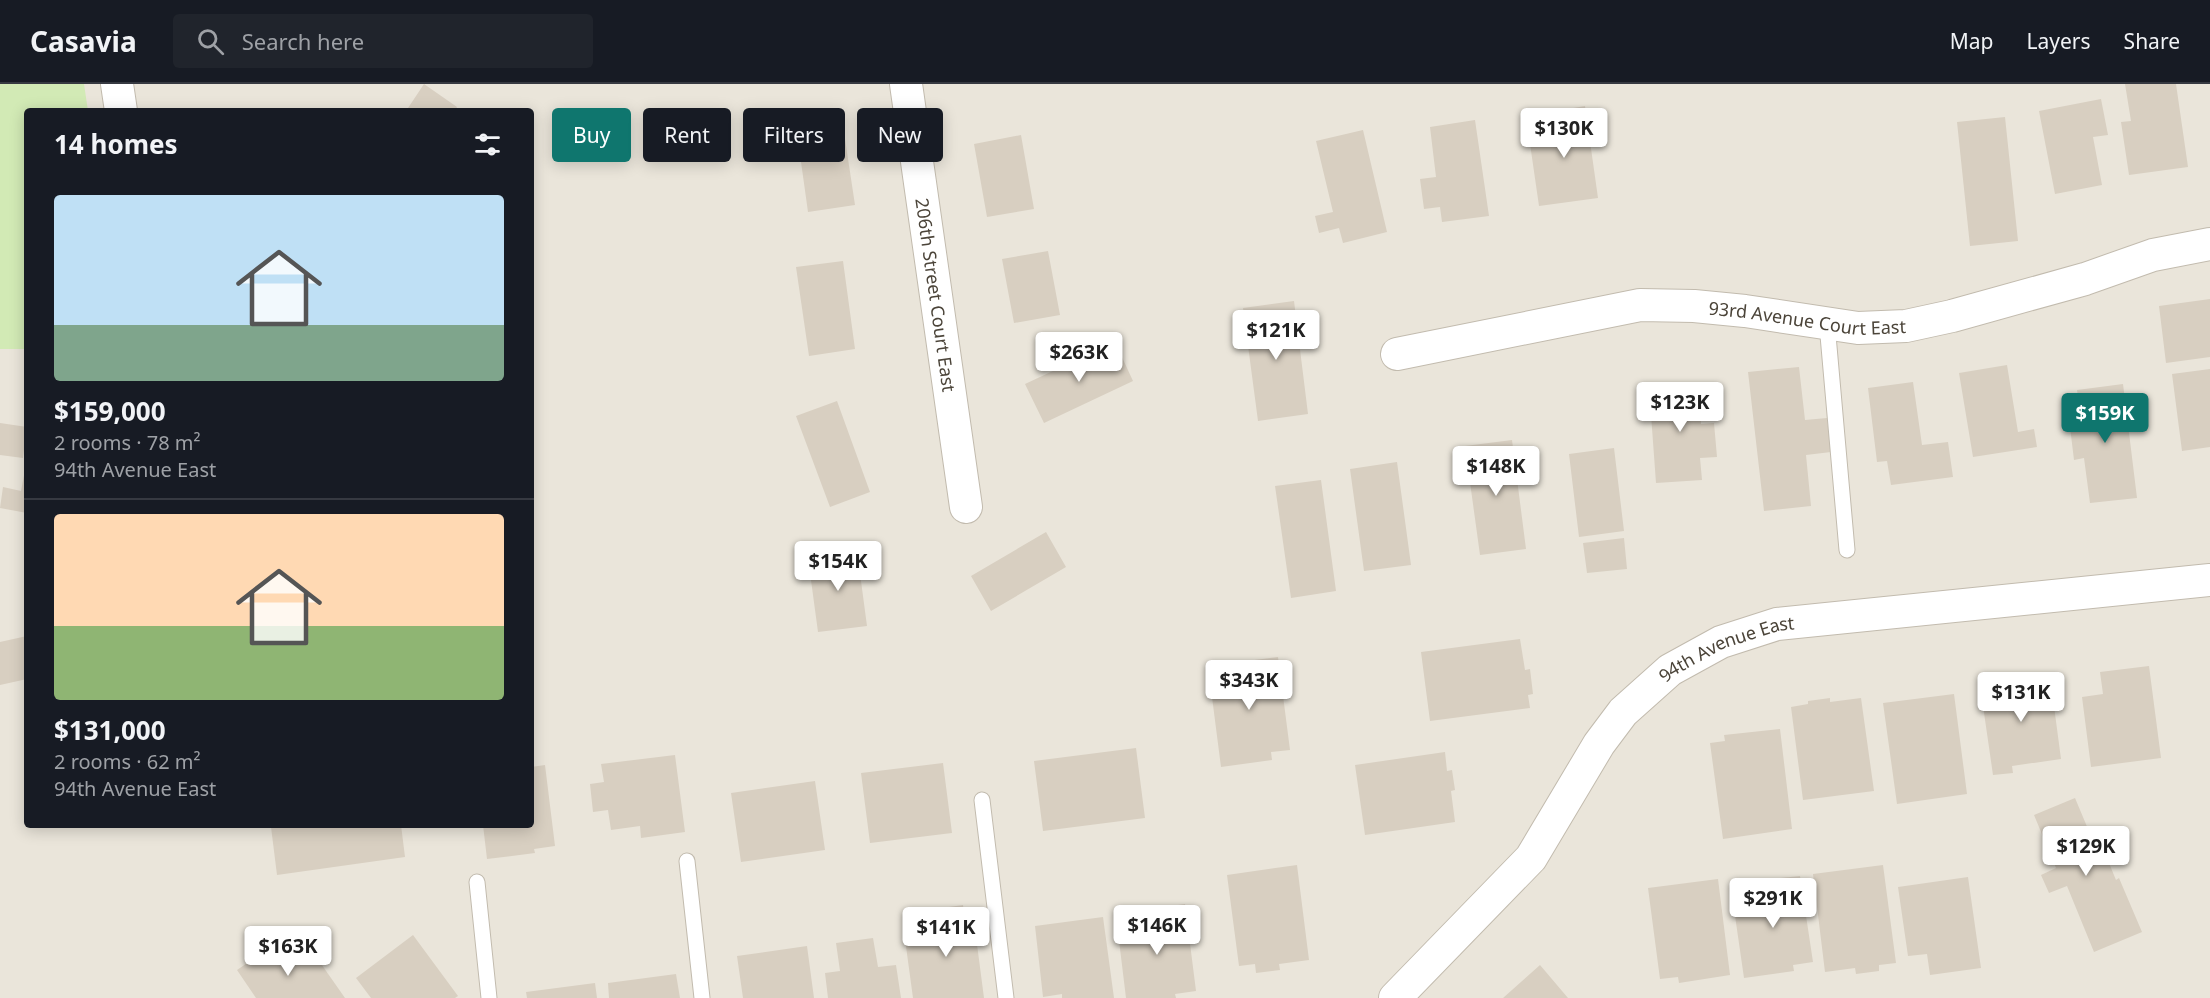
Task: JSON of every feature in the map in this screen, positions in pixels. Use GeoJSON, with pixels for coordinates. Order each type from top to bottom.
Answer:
{"type":"FeatureCollection","features":[{"type":"Feature","properties":{"kind":"street"},"geometry":{"type":"LineString","coordinates":[[117,84],[121,108]]}},
{"type":"Feature","properties":{"kind":"street","name":"206th Street Court East"},"geometry":{"type":"LineString","coordinates":[[906,84],[966,507]]}},
{"type":"Feature","properties":{"kind":"street","name":"93rd Avenue Court East"},"geometry":{"type":"LineString","coordinates":[[1397,354],[1640,305],[1694,306],[1858,328],[1906,326],[1952,316],[2085,279],[2153,255],[2210,244]]}},
{"type":"Feature","properties":{"kind":"street","name":"94th Avenue East"},"geometry":{"type":"LineString","coordinates":[[1395,998],[1531,858],[1599,744],[1623,712],[1670,670],[1721,642],[1777,624],[2210,580]]}},
{"type":"Feature","properties":{"kind":"lane"},"geometry":{"type":"LineString","coordinates":[[1827,324],[1847,550]]}},
{"type":"Feature","properties":{"kind":"lane"},"geometry":{"type":"LineString","coordinates":[[982,800],[1006,998]]}},
{"type":"Feature","properties":{"kind":"lane"},"geometry":{"type":"LineString","coordinates":[[687,861],[702,998]]}},
{"type":"Feature","properties":{"kind":"lane"},"geometry":{"type":"LineString","coordinates":[[477,882],[489,998]]}},
{"type":"Feature","properties":{"kind":"shaded area"},"geometry":{"type":"Polygon","coordinates":[[[0,84],[2210,84],[2210,998],[0,998],[0,84]]]}},
{"type":"Feature","properties":{"kind":"green space"},"geometry":{"type":"Polygon","coordinates":[[[0,84],[84,84],[88,108],[24,108],[24,349],[0,349],[0,84]]]}},
{"type":"Feature","properties":{"kind":"building"},"geometry":{"type":"Polygon","coordinates":[[[424,84],[457,107],[456,108],[408,108],[424,84]]]}},
{"type":"Feature","properties":{"kind":"building"},"geometry":{"type":"Polygon","coordinates":[[[2125,84],[2176,84],[2188,167],[2129,175],[2121,122],[2131,121],[2125,84]]]}},
{"type":"Feature","properties":{"kind":"building"},"geometry":{"type":"Polygon","coordinates":[[[2101,99],[2108,135],[2093,137],[2102,185],[2055,194],[2039,111],[2101,99]]]}},
{"type":"Feature","properties":{"kind":"building"},"geometry":{"type":"Polygon","coordinates":[[[1585,106],[1598,198],[1539,206],[1528,130],[1552,126],[1550,112],[1585,106]]]}},
{"type":"Feature","properties":{"kind":"building"},"geometry":{"type":"Polygon","coordinates":[[[2005,117],[2018,241],[1970,246],[1957,122],[2005,117]]]}},
{"type":"Feature","properties":{"kind":"building"},"geometry":{"type":"Polygon","coordinates":[[[1475,120],[1489,216],[1442,222],[1440,207],[1424,209],[1420,179],[1436,177],[1430,127],[1475,120]]]}},
{"type":"Feature","properties":{"kind":"building"},"geometry":{"type":"Polygon","coordinates":[[[1363,130],[1387,232],[1343,243],[1339,228],[1319,233],[1315,216],[1333,212],[1316,141],[1363,130]]]}},
{"type":"Feature","properties":{"kind":"building"},"geometry":{"type":"Polygon","coordinates":[[[1021,135],[1034,209],[987,217],[974,144],[1021,135]]]}},
{"type":"Feature","properties":{"kind":"building"},"geometry":{"type":"Polygon","coordinates":[[[845,139],[855,205],[808,212],[801,162],[845,162],[845,139]]]}},
{"type":"Feature","properties":{"kind":"building"},"geometry":{"type":"Polygon","coordinates":[[[1048,251],[1060,315],[1014,323],[1002,259],[1048,251]]]}},
{"type":"Feature","properties":{"kind":"building"},"geometry":{"type":"Polygon","coordinates":[[[843,261],[855,349],[809,356],[796,267],[843,261]]]}},
{"type":"Feature","properties":{"kind":"building"},"geometry":{"type":"Polygon","coordinates":[[[2210,299],[2210,357],[2166,363],[2159,306],[2210,299]]]}},
{"type":"Feature","properties":{"kind":"building"},"geometry":{"type":"Polygon","coordinates":[[[1294,301],[1308,414],[1258,421],[1243,308],[1294,301]]]}},
{"type":"Feature","properties":{"kind":"building"},"geometry":{"type":"Polygon","coordinates":[[[1115,342],[1133,381],[1044,423],[1025,384],[1115,342]]]}},
{"type":"Feature","properties":{"kind":"building"},"geometry":{"type":"Polygon","coordinates":[[[2007,365],[2018,432],[2034,429],[2037,447],[1973,457],[1959,373],[2007,365]]]}},
{"type":"Feature","properties":{"kind":"building"},"geometry":{"type":"Polygon","coordinates":[[[1799,367],[1805,420],[1827,418],[1831,452],[1806,455],[1811,506],[1764,511],[1748,372],[1799,367]]]}},
{"type":"Feature","properties":{"kind":"building"},"geometry":{"type":"Polygon","coordinates":[[[2210,369],[2210,447],[2182,451],[2172,374],[2210,369]]]}},
{"type":"Feature","properties":{"kind":"building"},"geometry":{"type":"Polygon","coordinates":[[[1913,382],[1922,445],[1948,442],[1953,477],[1891,485],[1887,461],[1877,462],[1868,388],[1913,382]]]}},
{"type":"Feature","properties":{"kind":"building"},"geometry":{"type":"Polygon","coordinates":[[[1699,383],[1701,424],[1714,423],[1717,457],[1700,458],[1702,480],[1656,483],[1649,387],[1699,383]]]}},
{"type":"Feature","properties":{"kind":"building"},"geometry":{"type":"Polygon","coordinates":[[[2123,384],[2137,498],[2090,503],[2084,458],[2074,460],[2070,427],[2082,425],[2077,390],[2123,384]]]}},
{"type":"Feature","properties":{"kind":"building"},"geometry":{"type":"Polygon","coordinates":[[[837,401],[870,492],[830,507],[796,416],[837,401]]]}},
{"type":"Feature","properties":{"kind":"building"},"geometry":{"type":"Polygon","coordinates":[[[0,423],[24,427],[23,458],[0,455],[0,423]]]}},
{"type":"Feature","properties":{"kind":"building"},"geometry":{"type":"Polygon","coordinates":[[[1512,440],[1526,549],[1480,555],[1465,446],[1512,440]]]}},
{"type":"Feature","properties":{"kind":"building"},"geometry":{"type":"Polygon","coordinates":[[[1614,448],[1624,531],[1579,537],[1569,454],[1614,448]]]}},
{"type":"Feature","properties":{"kind":"building"},"geometry":{"type":"Polygon","coordinates":[[[1397,462],[1411,565],[1364,571],[1350,469],[1397,462]]]}},
{"type":"Feature","properties":{"kind":"building"},"geometry":{"type":"Polygon","coordinates":[[[24,475],[24,512],[0,508],[3,487],[21,491],[24,475]]]}},
{"type":"Feature","properties":{"kind":"building"},"geometry":{"type":"Polygon","coordinates":[[[1321,480],[1336,591],[1291,598],[1275,486],[1321,480]]]}},
{"type":"Feature","properties":{"kind":"building"},"geometry":{"type":"Polygon","coordinates":[[[1046,532],[1066,567],[991,611],[971,576],[1046,532]]]}},
{"type":"Feature","properties":{"kind":"building"},"geometry":{"type":"Polygon","coordinates":[[[1624,538],[1627,569],[1587,573],[1583,543],[1624,538]]]}},
{"type":"Feature","properties":{"kind":"building"},"geometry":{"type":"Polygon","coordinates":[[[857,551],[867,626],[818,632],[808,558],[857,551]]]}},
{"type":"Feature","properties":{"kind":"building"},"geometry":{"type":"Polygon","coordinates":[[[24,637],[24,680],[0,685],[0,642],[24,637]]]}},
{"type":"Feature","properties":{"kind":"building"},"geometry":{"type":"Polygon","coordinates":[[[1520,639],[1525,670],[1530,669],[1533,694],[1528,695],[1530,708],[1430,721],[1421,652],[1520,639]]]}},
{"type":"Feature","properties":{"kind":"building"},"geometry":{"type":"Polygon","coordinates":[[[1278,657],[1290,750],[1271,752],[1272,760],[1221,767],[1208,666],[1278,657]]]}},
{"type":"Feature","properties":{"kind":"building"},"geometry":{"type":"Polygon","coordinates":[[[2149,666],[2161,758],[2091,767],[2082,697],[2103,694],[2100,672],[2149,666]]]}},
{"type":"Feature","properties":{"kind":"building"},"geometry":{"type":"Polygon","coordinates":[[[2020,676],[2020,680],[2050,676],[2061,759],[2012,766],[2013,773],[1993,775],[1981,692],[1997,690],[1996,680],[2020,676]]]}},
{"type":"Feature","properties":{"kind":"building"},"geometry":{"type":"Polygon","coordinates":[[[1954,694],[1967,794],[1897,804],[1883,703],[1954,694]]]}},
{"type":"Feature","properties":{"kind":"building"},"geometry":{"type":"Polygon","coordinates":[[[1830,698],[1830,702],[1861,698],[1874,791],[1803,800],[1791,707],[1808,704],[1808,701],[1830,698]]]}},
{"type":"Feature","properties":{"kind":"building"},"geometry":{"type":"Polygon","coordinates":[[[1780,729],[1792,829],[1723,839],[1710,743],[1725,741],[1724,735],[1780,729]]]}},
{"type":"Feature","properties":{"kind":"building"},"geometry":{"type":"Polygon","coordinates":[[[1136,748],[1145,818],[1043,831],[1034,761],[1136,748]]]}},
{"type":"Feature","properties":{"kind":"building"},"geometry":{"type":"Polygon","coordinates":[[[1445,752],[1447,771],[1452,770],[1455,790],[1451,791],[1455,822],[1365,835],[1355,765],[1445,752]]]}},
{"type":"Feature","properties":{"kind":"building"},"geometry":{"type":"Polygon","coordinates":[[[675,755],[685,832],[641,838],[640,826],[611,830],[608,810],[593,812],[590,784],[604,782],[601,764],[675,755]]]}},
{"type":"Feature","properties":{"kind":"building"},"geometry":{"type":"Polygon","coordinates":[[[943,763],[952,833],[870,843],[861,773],[943,763]]]}},
{"type":"Feature","properties":{"kind":"building"},"geometry":{"type":"Polygon","coordinates":[[[545,765],[555,846],[534,849],[535,853],[487,859],[483,828],[534,828],[534,767],[545,765]]]}},
{"type":"Feature","properties":{"kind":"building"},"geometry":{"type":"Polygon","coordinates":[[[815,781],[825,850],[741,862],[731,793],[815,781]]]}},
{"type":"Feature","properties":{"kind":"building"},"geometry":{"type":"Polygon","coordinates":[[[2075,798],[2096,848],[2102,846],[2116,880],[2119,878],[2142,932],[2094,952],[2067,886],[2049,893],[2041,875],[2056,868],[2034,815],[2075,798]]]}},
{"type":"Feature","properties":{"kind":"building"},"geometry":{"type":"Polygon","coordinates":[[[271,828],[401,828],[405,857],[277,875],[271,828]]]}},
{"type":"Feature","properties":{"kind":"building"},"geometry":{"type":"Polygon","coordinates":[[[1297,865],[1309,960],[1279,964],[1280,970],[1256,973],[1255,964],[1239,966],[1227,875],[1297,865]]]}},
{"type":"Feature","properties":{"kind":"building"},"geometry":{"type":"Polygon","coordinates":[[[1883,865],[1896,963],[1879,965],[1879,971],[1856,974],[1855,968],[1825,972],[1813,874],[1883,865]]]}},
{"type":"Feature","properties":{"kind":"building"},"geometry":{"type":"Polygon","coordinates":[[[1800,876],[1813,962],[1793,965],[1794,971],[1744,978],[1732,895],[1782,888],[1781,878],[1800,876]]]}},
{"type":"Feature","properties":{"kind":"building"},"geometry":{"type":"Polygon","coordinates":[[[1968,877],[1981,968],[1930,975],[1927,954],[1908,956],[1898,887],[1968,877]]]}},
{"type":"Feature","properties":{"kind":"building"},"geometry":{"type":"Polygon","coordinates":[[[1718,879],[1730,975],[1679,983],[1678,977],[1660,979],[1648,888],[1718,879]]]}},
{"type":"Feature","properties":{"kind":"building"},"geometry":{"type":"Polygon","coordinates":[[[1185,904],[1196,991],[1175,994],[1176,998],[1126,998],[1117,924],[1165,917],[1164,907],[1185,904]]]}},
{"type":"Feature","properties":{"kind":"building"},"geometry":{"type":"Polygon","coordinates":[[[963,905],[966,930],[975,929],[984,998],[913,998],[905,939],[931,936],[928,910],[963,905]]]}},
{"type":"Feature","properties":{"kind":"building"},"geometry":{"type":"Polygon","coordinates":[[[1103,917],[1114,998],[1062,998],[1062,994],[1043,997],[1035,926],[1103,917]]]}},
{"type":"Feature","properties":{"kind":"building"},"geometry":{"type":"Polygon","coordinates":[[[413,935],[458,996],[455,998],[371,998],[356,978],[413,935]]]}},
{"type":"Feature","properties":{"kind":"building"},"geometry":{"type":"Polygon","coordinates":[[[873,938],[878,967],[896,965],[901,998],[828,998],[825,973],[840,971],[836,943],[873,938]]]}},
{"type":"Feature","properties":{"kind":"building"},"geometry":{"type":"Polygon","coordinates":[[[275,944],[288,963],[310,948],[345,998],[256,998],[237,970],[275,944]]]}},
{"type":"Feature","properties":{"kind":"building"},"geometry":{"type":"Polygon","coordinates":[[[807,946],[814,998],[743,998],[737,956],[807,946]]]}},
{"type":"Feature","properties":{"kind":"building"},"geometry":{"type":"Polygon","coordinates":[[[1540,965],[1568,998],[1503,998],[1540,965]]]}},
{"type":"Feature","properties":{"kind":"building"},"geometry":{"type":"Polygon","coordinates":[[[676,974],[680,998],[609,998],[608,983],[676,974]]]}},
{"type":"Feature","properties":{"kind":"building"},"geometry":{"type":"Polygon","coordinates":[[[595,983],[597,998],[527,998],[526,992],[595,983]]]}}]}
